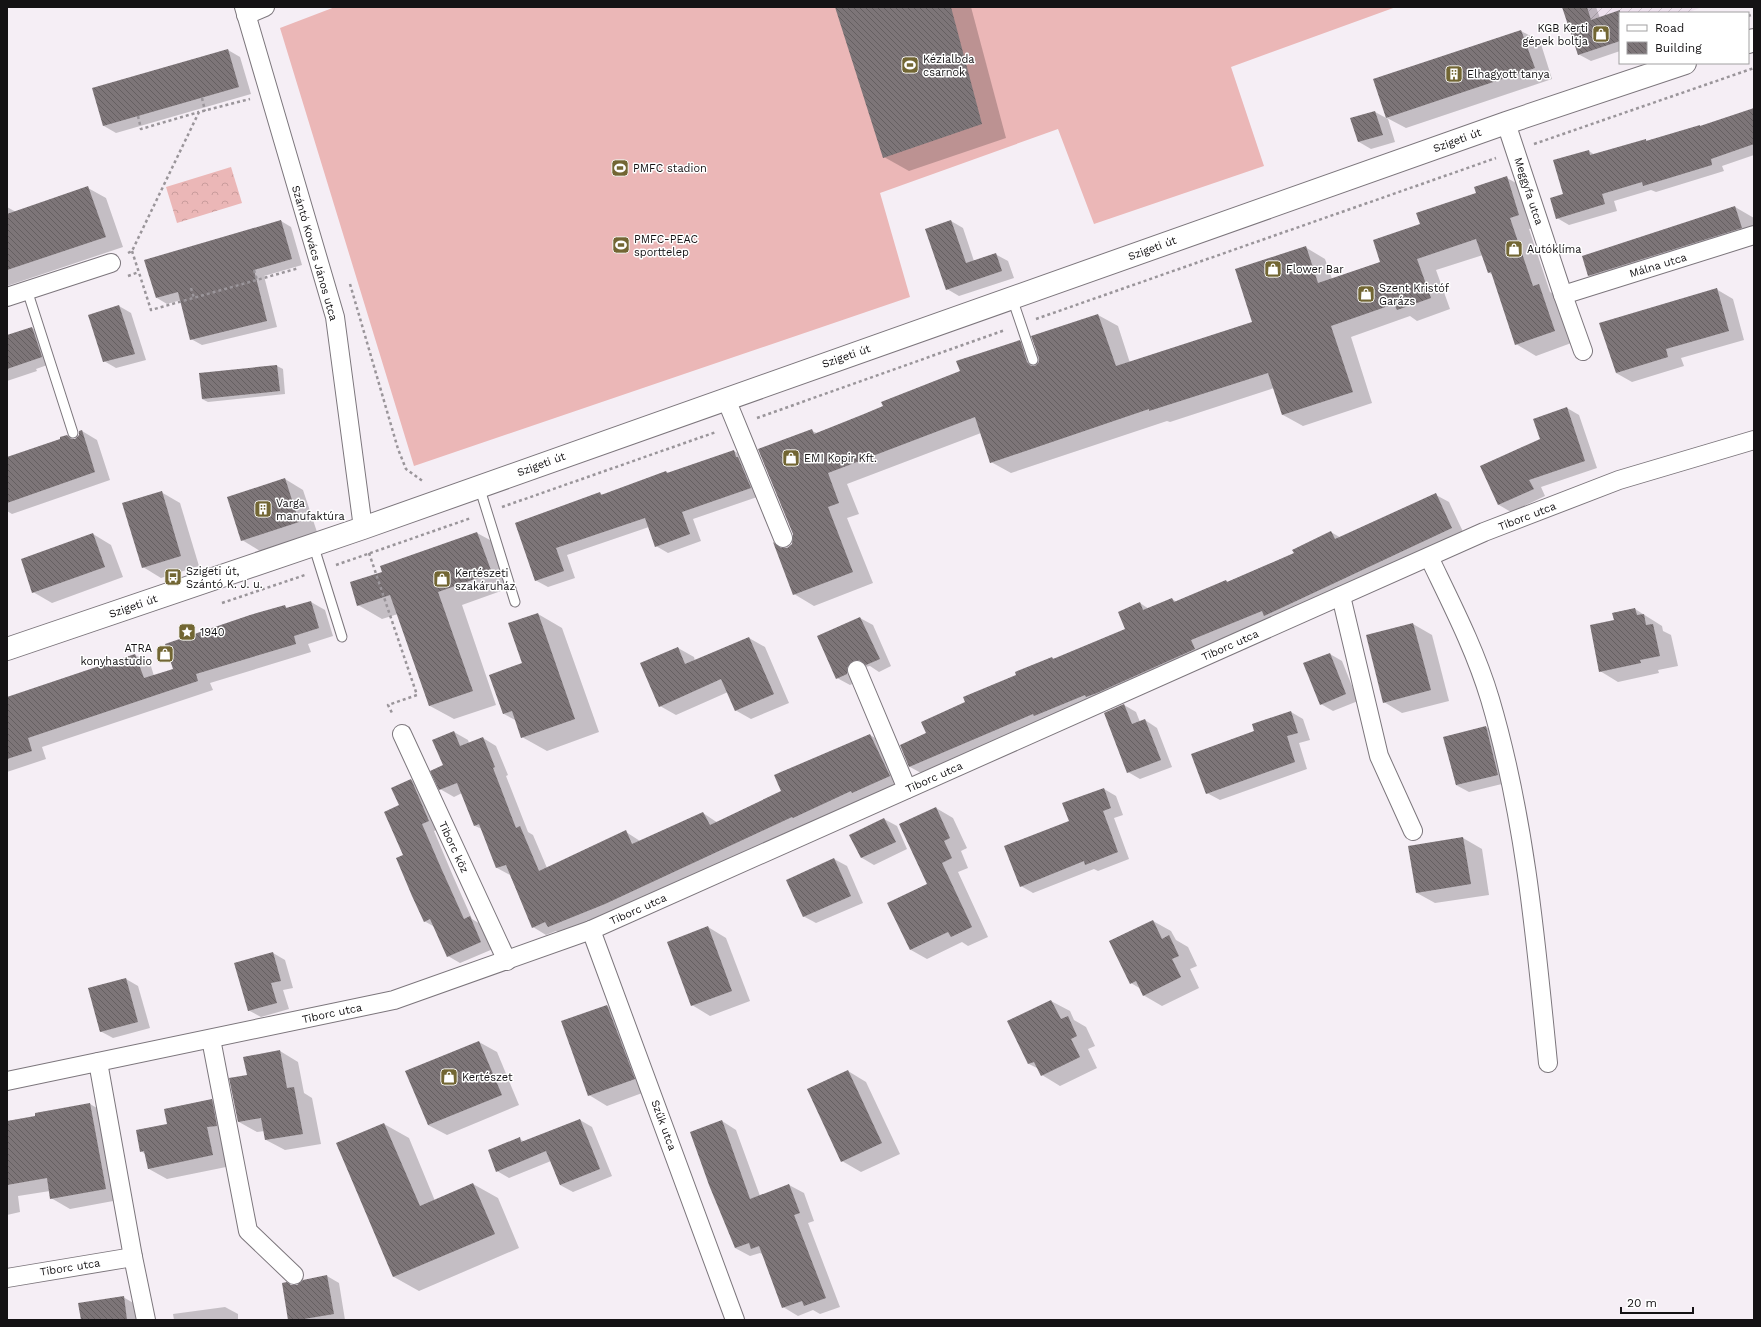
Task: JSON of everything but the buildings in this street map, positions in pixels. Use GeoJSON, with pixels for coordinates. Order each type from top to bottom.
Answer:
{"type":"FeatureCollection","features":[{"type":"Feature","properties":{"kind":"street"},"geometry":{"type":"LineString","coordinates":[[245,11],[265,7]]}},
{"type":"Feature","properties":{"kind":"street","name":"Szántó Kovács János utca"},"geometry":{"type":"LineString","coordinates":[[245,11],[335,317],[363,528]]}},
{"type":"Feature","properties":{"kind":"street","name":"Szigeti út"},"geometry":{"type":"LineString","coordinates":[[7,649],[363,528],[1506,123],[1682,64]]}},
{"type":"Feature","properties":{"kind":"street","name":"Meggyfa utca"},"geometry":{"type":"LineString","coordinates":[[1506,123],[1583,351]]}},
{"type":"Feature","properties":{"kind":"street","name":"Málna utca"},"geometry":{"type":"LineString","coordinates":[[1563,295],[1754,236]]}},
{"type":"Feature","properties":{"kind":"street"},"geometry":{"type":"LineString","coordinates":[[7,297],[111,263]]}},
{"type":"Feature","properties":{"kind":"street"},"geometry":{"type":"LineString","coordinates":[[726,399],[783,538]]}},
{"type":"Feature","properties":{"kind":"street","name":"Tiborc utca"},"geometry":{"type":"LineString","coordinates":[[7,1081],[394,1000],[507,961],[591,930],[1484,532],[1619,480],[1754,440]]}},
{"type":"Feature","properties":{"kind":"street"},"geometry":{"type":"LineString","coordinates":[[1428,557],[1468,636],[1490,698],[1505,755],[1520,832],[1538,958],[1548,1063]]}},
{"type":"Feature","properties":{"kind":"street"},"geometry":{"type":"LineString","coordinates":[[1341,596],[1379,756],[1413,831]]}},
{"type":"Feature","properties":{"kind":"street"},"geometry":{"type":"LineString","coordinates":[[856,670],[907,789]]}},
{"type":"Feature","properties":{"kind":"street","name":"Tiborc köz"},"geometry":{"type":"LineString","coordinates":[[402,734],[507,961]]}},
{"type":"Feature","properties":{"kind":"street","name":"Szűk utca"},"geometry":{"type":"LineString","coordinates":[[591,930],[735,1320]]}},
{"type":"Feature","properties":{"kind":"street"},"geometry":{"type":"LineString","coordinates":[[211,1038],[248,1231],[294,1275]]}},
{"type":"Feature","properties":{"kind":"street"},"geometry":{"type":"LineString","coordinates":[[98,1062],[133,1257],[146,1320]]}},
{"type":"Feature","properties":{"kind":"street","name":"Tiborc utca"},"geometry":{"type":"LineString","coordinates":[[7,1278],[133,1257]]}},
{"type":"Feature","properties":{"kind":"lane"},"geometry":{"type":"LineString","coordinates":[[27,290],[73,433]]}},
{"type":"Feature","properties":{"kind":"lane"},"geometry":{"type":"LineString","coordinates":[[1012,298],[1033,360]]}},
{"type":"Feature","properties":{"kind":"lane"},"geometry":{"type":"LineString","coordinates":[[479,486],[515,602]]}},
{"type":"Feature","properties":{"kind":"lane"},"geometry":{"type":"LineString","coordinates":[[313,544],[342,636]]}},
{"type":"Feature","properties":{"kind":"path"},"geometry":{"type":"LineString","coordinates":[[369,554],[1754,68]]}},
{"type":"Feature","properties":{"kind":"path"},"geometry":{"type":"LineString","coordinates":[[138,116],[141,129],[199,112],[270,94]]}},
{"type":"Feature","properties":{"kind":"path"},"geometry":{"type":"LineString","coordinates":[[202,98],[205,111]]}},
{"type":"Feature","properties":{"kind":"path"},"geometry":{"type":"LineString","coordinates":[[111,263],[132,251],[199,112]]}},
{"type":"Feature","properties":{"kind":"path"},"geometry":{"type":"LineString","coordinates":[[132,251],[151,310],[301,267],[303,274]]}},
{"type":"Feature","properties":{"kind":"path"},"geometry":{"type":"LineString","coordinates":[[254,270],[257,280]]}},
{"type":"Feature","properties":{"kind":"path"},"geometry":{"type":"LineString","coordinates":[[191,288],[194,298]]}},
{"type":"Feature","properties":{"kind":"path"},"geometry":{"type":"LineString","coordinates":[[398,449],[406,469],[427,484]]}},
{"type":"Feature","properties":{"kind":"path"},"geometry":{"type":"LineString","coordinates":[[363,528],[369,554],[417,695],[388,705]]}},
{"type":"Feature","properties":{"kind":"shaded area"},"geometry":{"type":"Polygon","coordinates":[[[1587,7],[1702,7],[1690,12],[1619,12],[1591,20],[1587,7]]]}},
{"type":"Feature","properties":{"kind":"green space","name":"PMFC-PEAC sporttelep"},"geometry":{"type":"Polygon","coordinates":[[[335,7],[1396,7],[1231,67],[1264,166],[1094,224],[1058,129],[880,193],[910,297],[414,466],[280,28],[335,7]]]}},
{"type":"Feature","properties":{"kind":"green space"},"geometry":{"type":"Polygon","coordinates":[[[231,167],[242,203],[177,223],[166,187],[231,167]]]}},
{"type":"Feature","properties":{"kind":"place","name":"KGB Kerti gépek boltja"},"geometry":{"type":"Point","coordinates":[1601,34]}},
{"type":"Feature","properties":{"kind":"place","name":"Kézialbda csarnok"},"geometry":{"type":"Point","coordinates":[910,65]}},
{"type":"Feature","properties":{"kind":"place","name":"Elhagyott tanya"},"geometry":{"type":"Point","coordinates":[1454,74]}},
{"type":"Feature","properties":{"kind":"place","name":"PMFC stadion"},"geometry":{"type":"Point","coordinates":[620,168]}},
{"type":"Feature","properties":{"kind":"place","name":"PMFC-PEAC sporttelep"},"geometry":{"type":"Point","coordinates":[621,245]}},
{"type":"Feature","properties":{"kind":"place","name":"Autóklíma"},"geometry":{"type":"Point","coordinates":[1514,249]}},
{"type":"Feature","properties":{"kind":"place","name":"Flower Bar"},"geometry":{"type":"Point","coordinates":[1273,269]}},
{"type":"Feature","properties":{"kind":"place","name":"Szent Kristóf Garázs"},"geometry":{"type":"Point","coordinates":[1366,294]}},
{"type":"Feature","properties":{"kind":"place","name":"EMI Kopir Kft."},"geometry":{"type":"Point","coordinates":[791,458]}},
{"type":"Feature","properties":{"kind":"place","name":"Varga manufaktúra"},"geometry":{"type":"Point","coordinates":[263,509]}},
{"type":"Feature","properties":{"kind":"place","name":"Szigeti út, Szántó K. J. u."},"geometry":{"type":"Point","coordinates":[173,577]}},
{"type":"Feature","properties":{"kind":"place","name":"Kertészeti szakáruház"},"geometry":{"type":"Point","coordinates":[442,579]}},
{"type":"Feature","properties":{"kind":"place","name":"1940"},"geometry":{"type":"Point","coordinates":[187,632]}},
{"type":"Feature","properties":{"kind":"place","name":"ATRA konyhastudio"},"geometry":{"type":"Point","coordinates":[165,654]}},
{"type":"Feature","properties":{"kind":"place","name":"Kertészet"},"geometry":{"type":"Point","coordinates":[449,1077]}}]}
